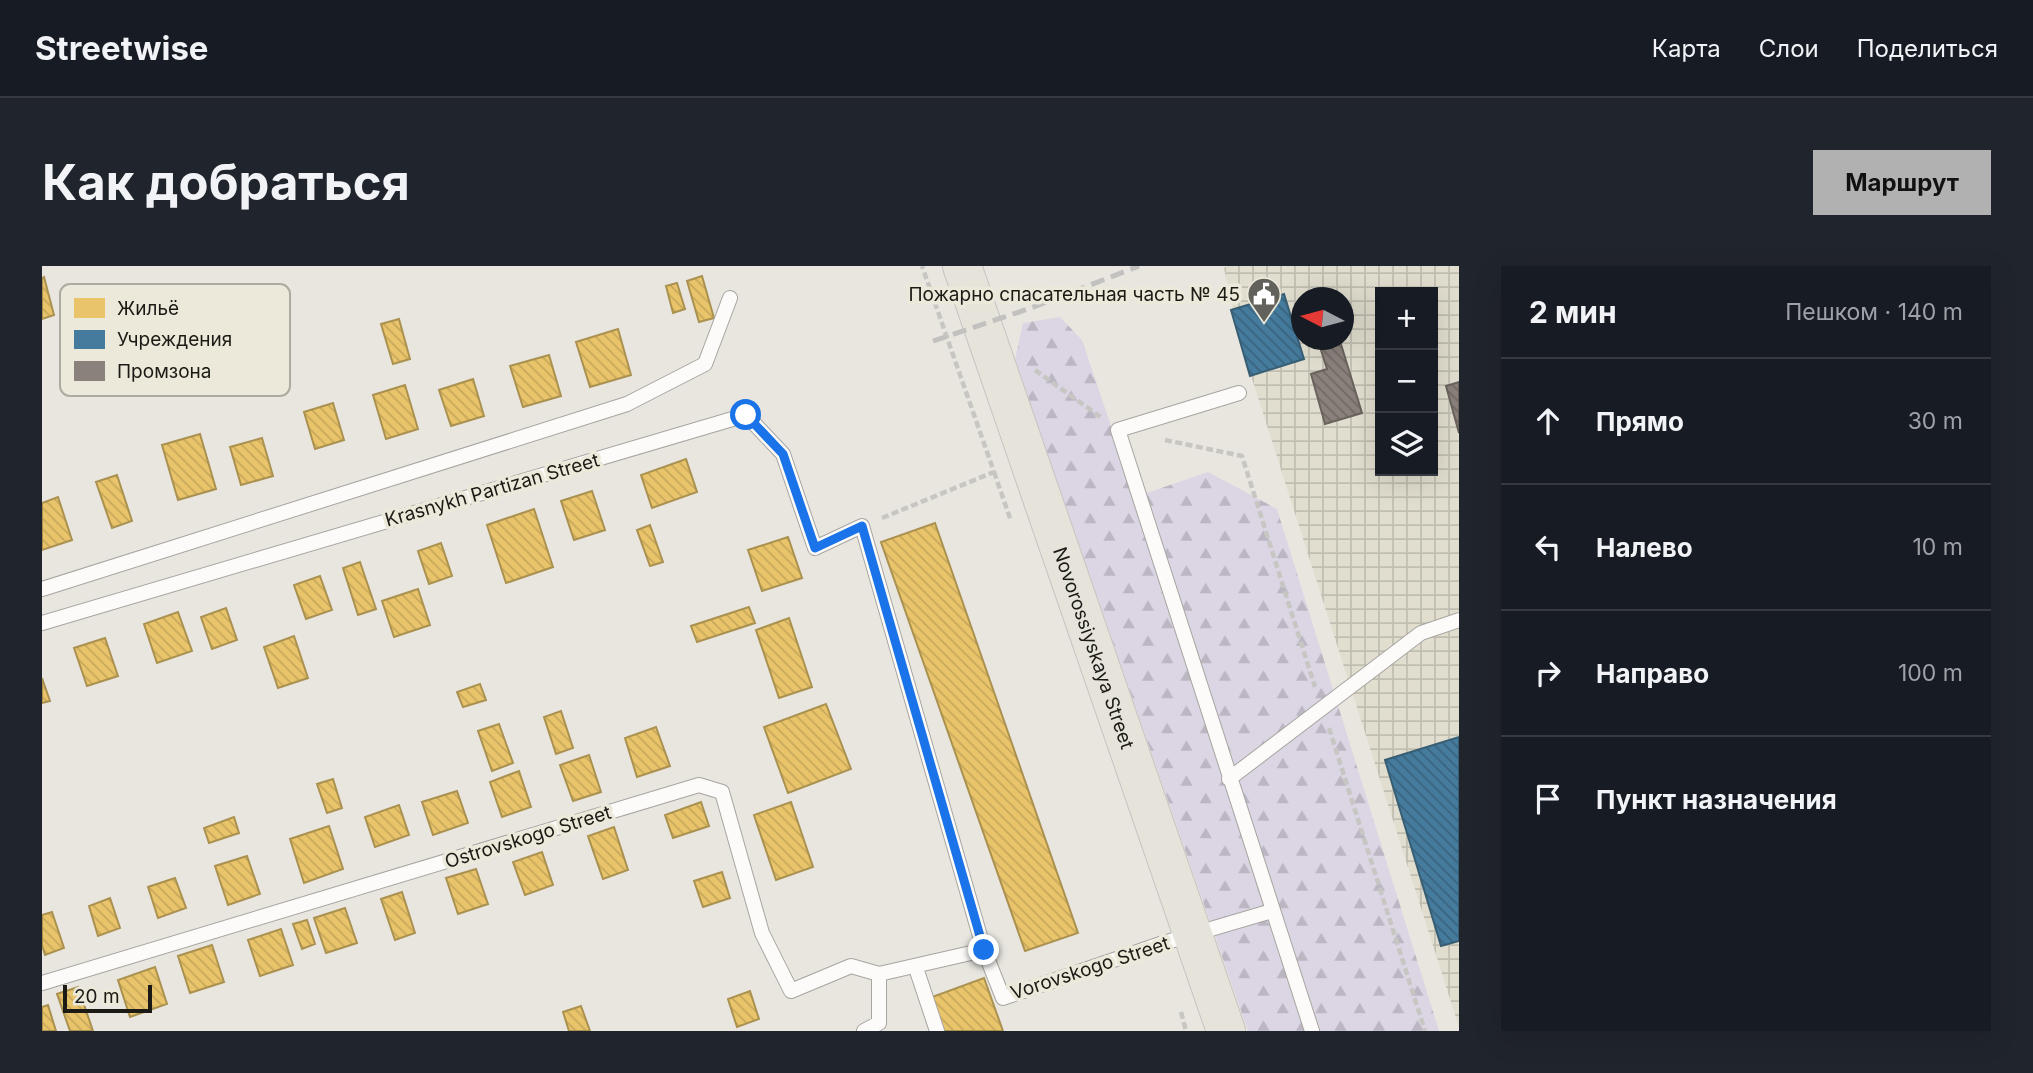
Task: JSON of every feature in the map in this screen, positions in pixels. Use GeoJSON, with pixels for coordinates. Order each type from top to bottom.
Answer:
{"type":"FeatureCollection","features":[{"type":"Feature","properties":{"kind":"main road","name":"Novorossiyskaya Street"},"geometry":{"type":"LineString","coordinates":[[962,266],[1226,1031]]}},
{"type":"Feature","properties":{"kind":"lane","name":"Krasnykh Partizan Street"},"geometry":{"type":"LineString","coordinates":[[42,589],[628,404],[705,364],[730,298]]}},
{"type":"Feature","properties":{"kind":"lane"},"geometry":{"type":"LineString","coordinates":[[1239,393],[1118,430],[1312,1031]]}},
{"type":"Feature","properties":{"kind":"lane","name":"Krasnykh Partizan Street"},"geometry":{"type":"LineString","coordinates":[[42,623],[746,415],[783,454],[815,548],[862,526]]}},
{"type":"Feature","properties":{"kind":"lane"},"geometry":{"type":"LineString","coordinates":[[862,526],[984,950],[916,968],[879,974],[879,1023],[864,1031]]}},
{"type":"Feature","properties":{"kind":"lane"},"geometry":{"type":"LineString","coordinates":[[1229,779],[1421,633],[1459,620]]}},
{"type":"Feature","properties":{"kind":"lane","name":"Ostrovskogo Street"},"geometry":{"type":"LineString","coordinates":[[42,983],[699,785],[722,792],[762,933],[792,991],[851,967],[879,974]]}},
{"type":"Feature","properties":{"kind":"lane"},"geometry":{"type":"LineString","coordinates":[[1193,935],[1272,911]]}},
{"type":"Feature","properties":{"kind":"lane","name":"Vorovskogo Street"},"geometry":{"type":"LineString","coordinates":[[984,950],[1003,998],[1193,935]]}},
{"type":"Feature","properties":{"kind":"lane"},"geometry":{"type":"LineString","coordinates":[[916,968],[937,1031]]}},
{"type":"Feature","properties":{"kind":"path"},"geometry":{"type":"LineString","coordinates":[[862,526],[994,472],[922,266]]}},
{"type":"Feature","properties":{"kind":"path"},"geometry":{"type":"LineString","coordinates":[[1029,365],[1118,430]]}},
{"type":"Feature","properties":{"kind":"shaded area"},"geometry":{"type":"Polygon","coordinates":[[[1227,266],[1459,266],[1459,1027],[1239,338],[1224,268],[1227,266]]]}},
{"type":"Feature","properties":{"kind":"green space"},"geometry":{"type":"Polygon","coordinates":[[[1060,317],[1082,340],[1135,497],[1208,472],[1277,509],[1439,1031],[1248,1031],[1015,360],[1023,323],[1060,317]]]}},
{"type":"Feature","properties":{"kind":"building: Жильё"},"geometry":{"type":"Polygon","coordinates":[[[702,276],[714,318],[699,322],[687,281],[702,276]]]}},
{"type":"Feature","properties":{"kind":"building: Жильё"},"geometry":{"type":"Polygon","coordinates":[[[44,277],[54,315],[42,319],[42,278],[44,277]]]}},
{"type":"Feature","properties":{"kind":"building: Жильё"},"geometry":{"type":"Polygon","coordinates":[[[677,283],[685,309],[673,313],[666,286],[677,283]]]}},
{"type":"Feature","properties":{"kind":"building: Жильё"},"geometry":{"type":"Polygon","coordinates":[[[399,319],[410,359],[393,364],[381,324],[399,319]]]}},
{"type":"Feature","properties":{"kind":"building: Жильё"},"geometry":{"type":"Polygon","coordinates":[[[618,329],[631,375],[590,387],[576,342],[618,329]]]}},
{"type":"Feature","properties":{"kind":"building: Жильё"},"geometry":{"type":"Polygon","coordinates":[[[549,355],[561,396],[523,407],[510,366],[549,355]]]}},
{"type":"Feature","properties":{"kind":"building: Жильё"},"geometry":{"type":"Polygon","coordinates":[[[473,379],[484,416],[451,426],[439,390],[473,379]]]}},
{"type":"Feature","properties":{"kind":"building: Жильё"},"geometry":{"type":"Polygon","coordinates":[[[405,385],[418,429],[386,439],[373,395],[405,385]]]}},
{"type":"Feature","properties":{"kind":"building: Жильё"},"geometry":{"type":"Polygon","coordinates":[[[333,403],[344,440],[315,449],[304,412],[333,403]]]}},
{"type":"Feature","properties":{"kind":"building: Жильё"},"geometry":{"type":"Polygon","coordinates":[[[200,434],[216,489],[178,500],[162,445],[200,434]]]}},
{"type":"Feature","properties":{"kind":"building: Жильё"},"geometry":{"type":"Polygon","coordinates":[[[262,438],[273,476],[241,485],[230,447],[262,438]]]}},
{"type":"Feature","properties":{"kind":"building: Жильё"},"geometry":{"type":"Polygon","coordinates":[[[686,459],[697,492],[652,508],[641,475],[686,459]]]}},
{"type":"Feature","properties":{"kind":"building: Жильё"},"geometry":{"type":"Polygon","coordinates":[[[117,475],[132,521],[112,528],[96,482],[117,475]]]}},
{"type":"Feature","properties":{"kind":"building: Жильё"},"geometry":{"type":"Polygon","coordinates":[[[592,491],[605,530],[574,540],[561,501],[592,491]]]}},
{"type":"Feature","properties":{"kind":"building: Жильё"},"geometry":{"type":"Polygon","coordinates":[[[58,497],[72,540],[42,550],[42,503],[58,497]]]}},
{"type":"Feature","properties":{"kind":"building: Жильё"},"geometry":{"type":"Polygon","coordinates":[[[534,509],[553,567],[506,583],[487,525],[534,509]]]}},
{"type":"Feature","properties":{"kind":"building: Жильё"},"geometry":{"type":"Polygon","coordinates":[[[935,523],[1078,933],[1025,951],[881,542],[935,523]]]}},
{"type":"Feature","properties":{"kind":"building: Жильё"},"geometry":{"type":"Polygon","coordinates":[[[650,525],[663,562],[650,566],[637,530],[650,525]]]}},
{"type":"Feature","properties":{"kind":"building: Жильё"},"geometry":{"type":"Polygon","coordinates":[[[788,537],[802,578],[762,591],[748,550],[788,537]]]}},
{"type":"Feature","properties":{"kind":"building: Жильё"},"geometry":{"type":"Polygon","coordinates":[[[441,543],[452,576],[429,584],[418,551],[441,543]]]}},
{"type":"Feature","properties":{"kind":"building: Жильё"},"geometry":{"type":"Polygon","coordinates":[[[360,562],[376,609],[358,615],[343,568],[360,562]]]}},
{"type":"Feature","properties":{"kind":"building: Жильё"},"geometry":{"type":"Polygon","coordinates":[[[320,576],[332,610],[306,619],[294,585],[320,576]]]}},
{"type":"Feature","properties":{"kind":"building: Жильё"},"geometry":{"type":"Polygon","coordinates":[[[418,589],[430,625],[394,637],[382,601],[418,589]]]}},
{"type":"Feature","properties":{"kind":"building: Жильё"},"geometry":{"type":"Polygon","coordinates":[[[749,607],[755,623],[697,642],[691,626],[749,607]]]}},
{"type":"Feature","properties":{"kind":"building: Жильё"},"geometry":{"type":"Polygon","coordinates":[[[226,608],[237,640],[212,649],[201,617],[226,608]]]}},
{"type":"Feature","properties":{"kind":"building: Жильё"},"geometry":{"type":"Polygon","coordinates":[[[178,612],[192,651],[157,663],[144,624],[178,612]]]}},
{"type":"Feature","properties":{"kind":"building: Жильё"},"geometry":{"type":"Polygon","coordinates":[[[789,618],[812,687],[779,698],[756,630],[789,618]]]}},
{"type":"Feature","properties":{"kind":"building: Жильё"},"geometry":{"type":"Polygon","coordinates":[[[294,636],[308,678],[278,688],[264,647],[294,636]]]}},
{"type":"Feature","properties":{"kind":"building: Жильё"},"geometry":{"type":"Polygon","coordinates":[[[105,638],[118,676],[87,686],[74,648],[105,638]]]}},
{"type":"Feature","properties":{"kind":"building: Жильё"},"geometry":{"type":"Polygon","coordinates":[[[42,678],[50,701],[42,703],[42,678]]]}},
{"type":"Feature","properties":{"kind":"building: Жильё"},"geometry":{"type":"Polygon","coordinates":[[[480,684],[486,700],[463,707],[457,692],[480,684]]]}},
{"type":"Feature","properties":{"kind":"building: Жильё"},"geometry":{"type":"Polygon","coordinates":[[[826,704],[851,769],[788,793],[764,727],[826,704]]]}},
{"type":"Feature","properties":{"kind":"building: Жильё"},"geometry":{"type":"Polygon","coordinates":[[[561,711],[573,748],[556,754],[544,717],[561,711]]]}},
{"type":"Feature","properties":{"kind":"building: Жильё"},"geometry":{"type":"Polygon","coordinates":[[[499,724],[513,763],[492,771],[478,731],[499,724]]]}},
{"type":"Feature","properties":{"kind":"building: Жильё"},"geometry":{"type":"Polygon","coordinates":[[[656,727],[670,766],[637,777],[625,738],[656,727]]]}},
{"type":"Feature","properties":{"kind":"building: Жильё"},"geometry":{"type":"Polygon","coordinates":[[[589,755],[601,792],[573,801],[560,765],[589,755]]]}},
{"type":"Feature","properties":{"kind":"building: Жильё"},"geometry":{"type":"Polygon","coordinates":[[[519,771],[531,807],[502,817],[490,782],[519,771]]]}},
{"type":"Feature","properties":{"kind":"building: Жильё"},"geometry":{"type":"Polygon","coordinates":[[[333,779],[342,808],[327,813],[317,784],[333,779]]]}},
{"type":"Feature","properties":{"kind":"building: Жильё"},"geometry":{"type":"Polygon","coordinates":[[[457,791],[468,823],[433,835],[422,802],[457,791]]]}},
{"type":"Feature","properties":{"kind":"building: Жильё"},"geometry":{"type":"Polygon","coordinates":[[[701,802],[709,826],[673,838],[665,815],[701,802]]]}},
{"type":"Feature","properties":{"kind":"building: Жильё"},"geometry":{"type":"Polygon","coordinates":[[[791,802],[813,867],[776,880],[754,815],[791,802]]]}},
{"type":"Feature","properties":{"kind":"building: Жильё"},"geometry":{"type":"Polygon","coordinates":[[[399,805],[409,835],[375,847],[365,817],[399,805]]]}},
{"type":"Feature","properties":{"kind":"building: Жильё"},"geometry":{"type":"Polygon","coordinates":[[[234,817],[239,833],[209,843],[204,828],[234,817]]]}},
{"type":"Feature","properties":{"kind":"building: Жильё"},"geometry":{"type":"Polygon","coordinates":[[[329,826],[343,869],[304,883],[290,839],[329,826]]]}},
{"type":"Feature","properties":{"kind":"building: Жильё"},"geometry":{"type":"Polygon","coordinates":[[[614,827],[628,870],[603,879],[588,836],[614,827]]]}},
{"type":"Feature","properties":{"kind":"building: Жильё"},"geometry":{"type":"Polygon","coordinates":[[[542,852],[553,885],[525,895],[513,862],[542,852]]]}},
{"type":"Feature","properties":{"kind":"building: Жильё"},"geometry":{"type":"Polygon","coordinates":[[[247,856],[260,894],[228,905],[215,866],[247,856]]]}},
{"type":"Feature","properties":{"kind":"building: Жильё"},"geometry":{"type":"Polygon","coordinates":[[[476,869],[488,904],[458,914],[446,878],[476,869]]]}},
{"type":"Feature","properties":{"kind":"building: Жильё"},"geometry":{"type":"Polygon","coordinates":[[[722,872],[730,898],[703,907],[694,881],[722,872]]]}},
{"type":"Feature","properties":{"kind":"building: Жильё"},"geometry":{"type":"Polygon","coordinates":[[[175,878],[186,908],[158,918],[148,887],[175,878]]]}},
{"type":"Feature","properties":{"kind":"building: Жильё"},"geometry":{"type":"Polygon","coordinates":[[[402,892],[415,933],[395,940],[381,899],[402,892]]]}},
{"type":"Feature","properties":{"kind":"building: Жильё"},"geometry":{"type":"Polygon","coordinates":[[[110,898],[120,928],[98,936],[89,906],[110,898]]]}},
{"type":"Feature","properties":{"kind":"building: Жильё"},"geometry":{"type":"Polygon","coordinates":[[[345,908],[357,943],[326,953],[314,918],[345,908]]]}},
{"type":"Feature","properties":{"kind":"building: Жильё"},"geometry":{"type":"Polygon","coordinates":[[[52,912],[64,948],[45,955],[42,945],[42,915],[52,912]]]}},
{"type":"Feature","properties":{"kind":"building: Жильё"},"geometry":{"type":"Polygon","coordinates":[[[307,920],[315,944],[302,949],[293,924],[307,920]]]}},
{"type":"Feature","properties":{"kind":"building: Жильё"},"geometry":{"type":"Polygon","coordinates":[[[281,929],[293,965],[260,976],[248,940],[281,929]]]}},
{"type":"Feature","properties":{"kind":"building: Жильё"},"geometry":{"type":"Polygon","coordinates":[[[212,945],[224,982],[190,993],[178,956],[212,945]]]}},
{"type":"Feature","properties":{"kind":"building: Жильё"},"geometry":{"type":"Polygon","coordinates":[[[155,967],[167,1004],[130,1017],[118,980],[155,967]]]}},
{"type":"Feature","properties":{"kind":"building: Жильё"},"geometry":{"type":"Polygon","coordinates":[[[984,978],[1003,1031],[944,1031],[932,997],[984,978]]]}},
{"type":"Feature","properties":{"kind":"building: Жильё"},"geometry":{"type":"Polygon","coordinates":[[[78,987],[93,1031],[70,1031],[57,994],[78,987]]]}},
{"type":"Feature","properties":{"kind":"building: Жильё"},"geometry":{"type":"Polygon","coordinates":[[[750,991],[759,1019],[737,1027],[728,999],[750,991]]]}},
{"type":"Feature","properties":{"kind":"building: Жильё"},"geometry":{"type":"Polygon","coordinates":[[[48,1005],[56,1031],[42,1031],[42,1007],[48,1005]]]}},
{"type":"Feature","properties":{"kind":"building: Жильё"},"geometry":{"type":"Polygon","coordinates":[[[581,1006],[590,1031],[569,1031],[563,1012],[581,1006]]]}},
{"type":"Feature","properties":{"kind":"building: Учреждения","name":"Пожарно спасательная часть № 45"},"geometry":{"type":"Polygon","coordinates":[[[1284,294],[1291,317],[1291,350],[1301,350],[1304,359],[1250,376],[1231,310],[1284,294]]]}},
{"type":"Feature","properties":{"kind":"building: Учреждения"},"geometry":{"type":"Polygon","coordinates":[[[1459,737],[1459,941],[1441,946],[1385,760],[1459,737]]]}},
{"type":"Feature","properties":{"kind":"building: Промзона"},"geometry":{"type":"Polygon","coordinates":[[[1321,350],[1343,350],[1362,413],[1325,424],[1311,374],[1327,369],[1321,350]]]}},
{"type":"Feature","properties":{"kind":"building: Промзона"},"geometry":{"type":"Polygon","coordinates":[[[1459,382],[1459,433],[1446,386],[1459,382]]]}},
{"type":"Feature","properties":{"kind":"railway"},"geometry":{"type":"LineString","coordinates":[[933,341],[1031,308],[1139,266]]}},
{"type":"Feature","properties":{"kind":"place","name":"Пожарно спасательная часть № 45"},"geometry":{"type":"Point","coordinates":[1264,324]}},
{"type":"Feature","properties":{"kind":"route"},"geometry":{"type":"LineString","coordinates":[[746,415],[783,454],[815,548],[862,526],[984,950]]}}]}
